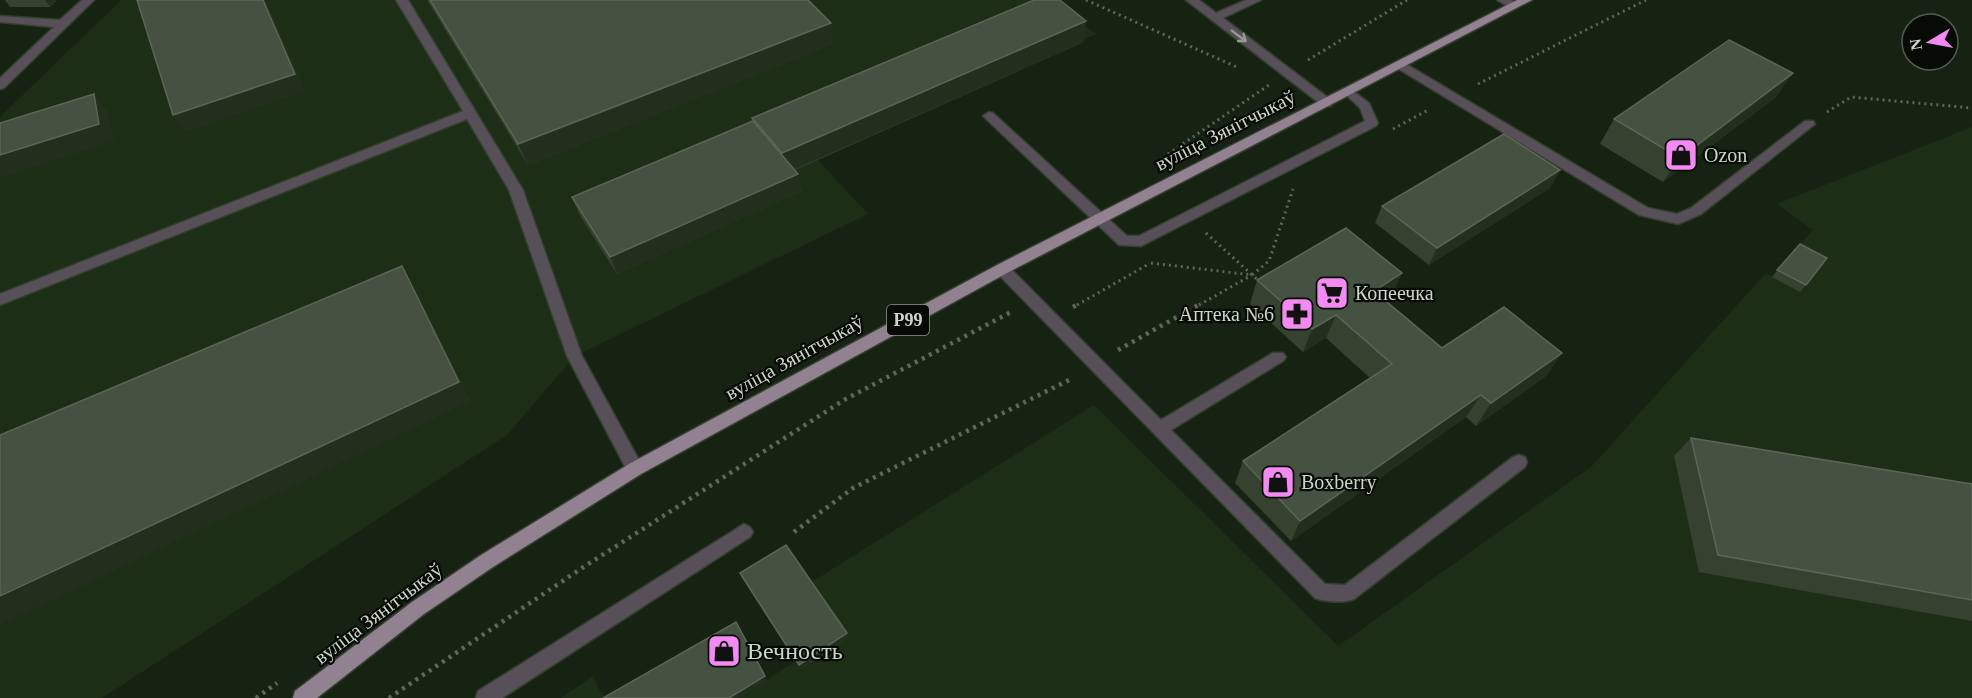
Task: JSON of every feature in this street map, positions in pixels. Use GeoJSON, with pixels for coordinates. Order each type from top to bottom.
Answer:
{"type":"FeatureCollection","features":[{"type":"Feature","properties":{"kind":"main road","name":"вуліца Зянітчыкаў"},"geometry":{"type":"LineString","coordinates":[[302,698],[418,608],[634,469],[1002,269],[1401,65],[1514,2]]}},
{"type":"Feature","properties":{"kind":"street"},"geometry":{"type":"LineString","coordinates":[[0,85],[88,0]]}},
{"type":"Feature","properties":{"kind":"street"},"geometry":{"type":"LineString","coordinates":[[402,0],[516,190],[574,356],[634,469]]}},
{"type":"Feature","properties":{"kind":"street"},"geometry":{"type":"LineString","coordinates":[[1192,0],[1327,103]]}},
{"type":"Feature","properties":{"kind":"street"},"geometry":{"type":"LineString","coordinates":[[1215,18],[1255,0]]}},
{"type":"Feature","properties":{"kind":"street"},"geometry":{"type":"LineString","coordinates":[[0,19],[63,24]]}},
{"type":"Feature","properties":{"kind":"street"},"geometry":{"type":"LineString","coordinates":[[1401,65],[1644,212],[1678,219],[1696,211],[1809,124]]}},
{"type":"Feature","properties":{"kind":"street"},"geometry":{"type":"LineString","coordinates":[[989,116],[1124,241],[1142,241],[1372,123],[1365,106],[1349,92]]}},
{"type":"Feature","properties":{"kind":"street"},"geometry":{"type":"LineString","coordinates":[[0,300],[470,113]]}},
{"type":"Feature","properties":{"kind":"street"},"geometry":{"type":"LineString","coordinates":[[1002,269],[1321,592],[1348,593],[1519,462]]}},
{"type":"Feature","properties":{"kind":"street"},"geometry":{"type":"LineString","coordinates":[[1158,429],[1278,357]]}},
{"type":"Feature","properties":{"kind":"street"},"geometry":{"type":"LineString","coordinates":[[485,698],[744,532]]}},
{"type":"Feature","properties":{"kind":"path"},"geometry":{"type":"LineString","coordinates":[[1086,0],[1244,70]]}},
{"type":"Feature","properties":{"kind":"path"},"geometry":{"type":"LineString","coordinates":[[1263,78],[1273,82]]}},
{"type":"Feature","properties":{"kind":"path"},"geometry":{"type":"LineString","coordinates":[[1809,124],[1851,97],[1972,108]]}},
{"type":"Feature","properties":{"kind":"path"},"geometry":{"type":"LineString","coordinates":[[794,532],[853,488],[1070,381],[1094,364],[1252,275],[1269,261],[1296,183]]}},
{"type":"Feature","properties":{"kind":"path"},"geometry":{"type":"LineString","coordinates":[[1205,232],[1264,286]]}},
{"type":"Feature","properties":{"kind":"path"},"geometry":{"type":"LineString","coordinates":[[1151,263],[1252,275]]}},
{"type":"Feature","properties":{"kind":"path"},"geometry":{"type":"LineString","coordinates":[[389,698],[582,568],[844,400],[1033,301]]}},
{"type":"Feature","properties":{"kind":"shaded area"},"geometry":{"type":"Polygon","coordinates":[[[121,0],[1049,0],[1096,34],[818,160],[868,214],[575,356],[507,435],[102,698],[0,698],[0,117],[121,0]]]}},
{"type":"Feature","properties":{"kind":"shaded area"},"geometry":{"type":"Polygon","coordinates":[[[1972,127],[1972,698],[739,698],[796,661],[810,583],[1094,405],[1338,646],[1592,466],[1766,273],[1772,276],[1813,230],[1777,204],[1972,127]]]}},
{"type":"Feature","properties":{"kind":"shaded area"},"geometry":{"type":"Polygon","coordinates":[[[593,676],[603,698],[561,698],[593,676]]]}},
{"type":"Feature","properties":{"kind":"building"},"geometry":{"type":"Polygon","coordinates":[[[137,0],[263,0],[295,74],[173,115],[137,0]]]}},
{"type":"Feature","properties":{"kind":"building"},"geometry":{"type":"Polygon","coordinates":[[[430,0],[808,0],[831,23],[518,144],[430,0]]]}},
{"type":"Feature","properties":{"kind":"building"},"geometry":{"type":"Polygon","coordinates":[[[1034,0],[1060,0],[1086,21],[782,153],[752,118],[1034,0]]]}},
{"type":"Feature","properties":{"kind":"building"},"geometry":{"type":"Polygon","coordinates":[[[1729,40],[1793,73],[1680,158],[1614,119],[1729,40]]]}},
{"type":"Feature","properties":{"kind":"building"},"geometry":{"type":"Polygon","coordinates":[[[94,94],[99,124],[0,155],[0,123],[94,94]]]}},
{"type":"Feature","properties":{"kind":"building"},"geometry":{"type":"Polygon","coordinates":[[[753,121],[798,174],[610,257],[572,197],[753,121]]]}},
{"type":"Feature","properties":{"kind":"building"},"geometry":{"type":"Polygon","coordinates":[[[1504,134],[1560,170],[1437,248],[1382,206],[1504,134]]]}},
{"type":"Feature","properties":{"kind":"building"},"geometry":{"type":"Polygon","coordinates":[[[1346,228],[1402,273],[1374,291],[1442,348],[1504,307],[1562,353],[1491,403],[1481,395],[1300,521],[1243,461],[1392,364],[1336,315],[1312,329],[1257,280],[1346,228]]]}},
{"type":"Feature","properties":{"kind":"building"},"geometry":{"type":"Polygon","coordinates":[[[1800,244],[1827,258],[1806,285],[1777,270],[1800,244]]]}},
{"type":"Feature","properties":{"kind":"building"},"geometry":{"type":"Polygon","coordinates":[[[402,266],[459,382],[0,596],[0,435],[402,266]]]}},
{"type":"Feature","properties":{"kind":"building"},"geometry":{"type":"Polygon","coordinates":[[[1691,438],[1972,484],[1972,600],[1718,555],[1691,438]]]}},
{"type":"Feature","properties":{"kind":"building"},"geometry":{"type":"Polygon","coordinates":[[[786,545],[847,633],[799,665],[740,573],[786,545]]]}},
{"type":"Feature","properties":{"kind":"building","name":"Вечность"},"geometry":{"type":"Polygon","coordinates":[[[736,622],[765,676],[729,698],[603,698],[736,622]]]}},
{"type":"Feature","properties":{"kind":"place","name":"Ozon"},"geometry":{"type":"Point","coordinates":[1681,155]}},
{"type":"Feature","properties":{"kind":"place","name":"Копеечка"},"geometry":{"type":"Point","coordinates":[1332,293]}},
{"type":"Feature","properties":{"kind":"place","name":"Аптека №6"},"geometry":{"type":"Point","coordinates":[1297,314]}},
{"type":"Feature","properties":{"kind":"place","name":"Boxberry"},"geometry":{"type":"Point","coordinates":[1278,482]}},
{"type":"Feature","properties":{"kind":"place","name":"Вечность"},"geometry":{"type":"Point","coordinates":[724,651]}}]}
